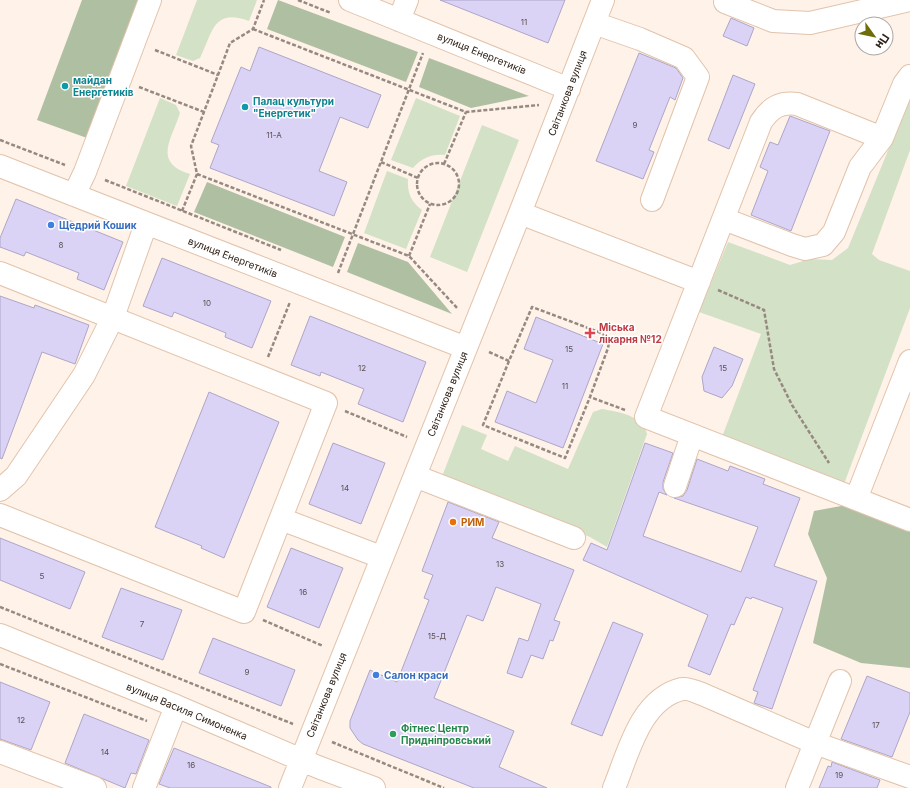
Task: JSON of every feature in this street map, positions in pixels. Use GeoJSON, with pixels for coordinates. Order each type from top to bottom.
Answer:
{"type":"FeatureCollection","features":[{"type":"Feature","properties":{"kind":"street"},"geometry":{"type":"LineString","coordinates":[[74,195],[85,172],[150,0]]}},
{"type":"Feature","properties":{"kind":"street","name":"вулиця Енергетиків"},"geometry":{"type":"LineString","coordinates":[[350,0],[403,10],[566,96]]}},
{"type":"Feature","properties":{"kind":"street","name":"Світанкова вулиця"},"geometry":{"type":"LineString","coordinates":[[290,788],[381,557],[475,328],[603,0]]}},
{"type":"Feature","properties":{"kind":"street"},"geometry":{"type":"LineString","coordinates":[[723,1],[773,21],[810,23],[910,0]]}},
{"type":"Feature","properties":{"kind":"street"},"geometry":{"type":"LineString","coordinates":[[594,23],[640,39],[684,58],[698,77],[652,200]]}},
{"type":"Feature","properties":{"kind":"street"},"geometry":{"type":"LineString","coordinates":[[724,219],[805,249],[823,245],[834,232],[860,167],[882,138],[904,84],[910,76]]}},
{"type":"Feature","properties":{"kind":"street"},"geometry":{"type":"LineString","coordinates":[[882,138],[797,104],[786,103],[776,106],[767,113],[761,122],[646,418],[910,520]]}},
{"type":"Feature","properties":{"kind":"street","name":"вулиця Енергетиків"},"geometry":{"type":"LineString","coordinates":[[0,166],[466,348]]}},
{"type":"Feature","properties":{"kind":"street"},"geometry":{"type":"LineString","coordinates":[[520,213],[700,282]]}},
{"type":"Feature","properties":{"kind":"street"},"geometry":{"type":"LineString","coordinates":[[0,490],[16,476],[84,375],[113,317],[146,224]]}},
{"type":"Feature","properties":{"kind":"street"},"geometry":{"type":"LineString","coordinates":[[0,273],[326,403],[244,612],[0,515]]}},
{"type":"Feature","properties":{"kind":"street"},"geometry":{"type":"LineString","coordinates":[[852,497],[910,361]]}},
{"type":"Feature","properties":{"kind":"street"},"geometry":{"type":"LineString","coordinates":[[675,486],[692,435]]}},
{"type":"Feature","properties":{"kind":"street"},"geometry":{"type":"LineString","coordinates":[[415,476],[574,538]]}},
{"type":"Feature","properties":{"kind":"street"},"geometry":{"type":"LineString","coordinates":[[281,520],[381,557]]}},
{"type":"Feature","properties":{"kind":"street","name":"вулиця Василя Симоненка"},"geometry":{"type":"LineString","coordinates":[[0,635],[176,706],[301,760],[374,788]]}},
{"type":"Feature","properties":{"kind":"street"},"geometry":{"type":"LineString","coordinates":[[797,788],[840,681]]}},
{"type":"Feature","properties":{"kind":"street"},"geometry":{"type":"LineString","coordinates":[[617,787],[647,713],[664,696],[683,688],[702,694],[815,743],[910,777]]}},
{"type":"Feature","properties":{"kind":"street"},"geometry":{"type":"LineString","coordinates":[[144,788],[176,706]]}},
{"type":"Feature","properties":{"kind":"street"},"geometry":{"type":"LineString","coordinates":[[0,752],[95,788]]}},
{"type":"Feature","properties":{"kind":"path"},"geometry":{"type":"LineString","coordinates":[[182,211],[197,174],[191,146],[230,43],[253,29],[264,0]]}},
{"type":"Feature","properties":{"kind":"path"},"geometry":{"type":"LineString","coordinates":[[253,29],[466,112],[566,96]]}},
{"type":"Feature","properties":{"kind":"path"},"geometry":{"type":"LineString","coordinates":[[134,42],[218,75]]}},
{"type":"Feature","properties":{"kind":"path"},"geometry":{"type":"LineString","coordinates":[[338,272],[354,235],[425,48]]}},
{"type":"Feature","properties":{"kind":"path"},"geometry":{"type":"LineString","coordinates":[[120,79],[204,112]]}},
{"type":"Feature","properties":{"kind":"path"},"geometry":{"type":"LineString","coordinates":[[444,164],[466,112]]}},
{"type":"Feature","properties":{"kind":"path"},"geometry":{"type":"LineString","coordinates":[[381,162],[418,178]]}},
{"type":"Feature","properties":{"kind":"path"},"geometry":{"type":"LineString","coordinates":[[444,164],[455,172],[459,185],[458,191],[450,202],[444,205],[430,204],[420,196],[417,189],[418,178],[424,169],[430,165],[444,164]]}},
{"type":"Feature","properties":{"kind":"path"},"geometry":{"type":"LineString","coordinates":[[197,174],[409,256],[475,328],[489,352],[510,361]]}},
{"type":"Feature","properties":{"kind":"path"},"geometry":{"type":"LineString","coordinates":[[409,256],[430,204]]}},
{"type":"Feature","properties":{"kind":"path"},"geometry":{"type":"LineString","coordinates":[[261,376],[297,282]]}},
{"type":"Feature","properties":{"kind":"path"},"geometry":{"type":"LineString","coordinates":[[700,282],[764,310],[774,369],[792,405],[852,497]]}},
{"type":"Feature","properties":{"kind":"path"},"geometry":{"type":"LineString","coordinates":[[532,307],[607,336],[609,342],[608,348],[565,458],[483,425],[510,361],[532,307]]}},
{"type":"Feature","properties":{"kind":"path"},"geometry":{"type":"LineString","coordinates":[[590,397],[646,418]]}},
{"type":"Feature","properties":{"kind":"path"},"geometry":{"type":"LineString","coordinates":[[326,403],[427,446]]}},
{"type":"Feature","properties":{"kind":"path"},"geometry":{"type":"LineString","coordinates":[[0,607],[299,726],[311,734],[444,788]]}},
{"type":"Feature","properties":{"kind":"path"},"geometry":{"type":"LineString","coordinates":[[244,612],[343,654]]}},
{"type":"Feature","properties":{"kind":"green space"},"geometry":{"type":"Polygon","coordinates":[[[82,0],[138,0],[87,138],[37,120],[82,0]]]}},
{"type":"Feature","properties":{"kind":"green space"},"geometry":{"type":"Polygon","coordinates":[[[197,0],[257,0],[249,21],[237,18],[221,20],[212,31],[200,58],[193,61],[176,55],[197,0]]]}},
{"type":"Feature","properties":{"kind":"green space"},"geometry":{"type":"Polygon","coordinates":[[[278,0],[418,52],[406,82],[267,29],[278,0]]]}},
{"type":"Feature","properties":{"kind":"green space"},"geometry":{"type":"Polygon","coordinates":[[[429,58],[529,96],[471,108],[419,87],[429,58]]]}},
{"type":"Feature","properties":{"kind":"green space"},"geometry":{"type":"Polygon","coordinates":[[[910,97],[910,150],[872,254],[879,260],[910,271],[910,308],[844,484],[722,437],[761,334],[699,312],[728,242],[790,265],[810,259],[832,260],[848,248],[910,97]]]}},
{"type":"Feature","properties":{"kind":"green space"},"geometry":{"type":"Polygon","coordinates":[[[160,98],[176,105],[180,113],[170,141],[168,156],[171,163],[178,169],[190,174],[177,206],[126,186],[160,98]]]}},
{"type":"Feature","properties":{"kind":"green space"},"geometry":{"type":"Polygon","coordinates":[[[416,98],[460,116],[445,155],[427,157],[413,168],[391,160],[416,98]]]}},
{"type":"Feature","properties":{"kind":"green space"},"geometry":{"type":"Polygon","coordinates":[[[482,125],[519,140],[467,272],[430,257],[482,125]]]}},
{"type":"Feature","properties":{"kind":"green space"},"geometry":{"type":"Polygon","coordinates":[[[387,171],[408,179],[410,196],[415,204],[422,210],[406,249],[364,233],[387,171]]]}},
{"type":"Feature","properties":{"kind":"green space"},"geometry":{"type":"Polygon","coordinates":[[[207,182],[345,237],[333,267],[194,212],[207,182]]]}},
{"type":"Feature","properties":{"kind":"green space"},"geometry":{"type":"Polygon","coordinates":[[[358,243],[408,262],[452,314],[347,272],[358,243]]]}},
{"type":"Feature","properties":{"kind":"green space"},"geometry":{"type":"Polygon","coordinates":[[[602,409],[622,413],[641,422],[647,434],[607,547],[590,537],[441,479],[462,425],[487,435],[481,449],[508,461],[515,446],[568,469],[593,412],[602,409]]]}},
{"type":"Feature","properties":{"kind":"green space"},"geometry":{"type":"Polygon","coordinates":[[[852,504],[910,529],[910,668],[861,663],[813,643],[827,578],[808,534],[814,511],[852,504]]]}},
{"type":"Feature","properties":{"kind":"building"},"geometry":{"type":"Polygon","coordinates":[[[440,0],[565,0],[548,43],[440,0]]]}},
{"type":"Feature","properties":{"kind":"building"},"geometry":{"type":"Polygon","coordinates":[[[731,18],[754,28],[747,46],[723,36],[731,18]]]}},
{"type":"Feature","properties":{"kind":"building"},"geometry":{"type":"Polygon","coordinates":[[[259,47],[381,95],[368,128],[340,117],[319,171],[347,182],[334,216],[210,168],[219,145],[211,142],[241,67],[250,71],[259,47]]]}},
{"type":"Feature","properties":{"kind":"building"},"geometry":{"type":"Polygon","coordinates":[[[639,53],[676,68],[683,78],[675,100],[670,97],[649,150],[654,152],[643,179],[596,161],[639,53]]]}},
{"type":"Feature","properties":{"kind":"building"},"geometry":{"type":"Polygon","coordinates":[[[733,75],[755,84],[729,149],[708,140],[733,75]]]}},
{"type":"Feature","properties":{"kind":"building"},"geometry":{"type":"Polygon","coordinates":[[[790,116],[830,131],[791,231],[751,215],[768,171],[760,167],[770,142],[778,145],[790,116]]]}},
{"type":"Feature","properties":{"kind":"building"},"geometry":{"type":"Polygon","coordinates":[[[16,199],[123,242],[104,290],[77,279],[79,273],[26,252],[24,256],[0,247],[0,238],[16,199]]]}},
{"type":"Feature","properties":{"kind":"building"},"geometry":{"type":"Polygon","coordinates":[[[162,258],[271,301],[252,348],[225,337],[226,333],[174,312],[172,317],[143,306],[162,258]]]}},
{"type":"Feature","properties":{"kind":"building"},"geometry":{"type":"Polygon","coordinates":[[[0,296],[34,308],[35,305],[89,325],[75,364],[42,352],[2,459],[0,458],[0,296]]]}},
{"type":"Feature","properties":{"kind":"building"},"geometry":{"type":"Polygon","coordinates":[[[310,316],[426,362],[403,422],[358,404],[364,389],[321,372],[320,376],[291,365],[310,316]]]}},
{"type":"Feature","properties":{"kind":"building"},"geometry":{"type":"Polygon","coordinates":[[[536,317],[603,344],[563,448],[495,422],[507,391],[536,403],[553,360],[524,349],[536,317]]]}},
{"type":"Feature","properties":{"kind":"building"},"geometry":{"type":"Polygon","coordinates":[[[714,347],[743,359],[732,386],[722,398],[704,391],[702,377],[714,347]]]}},
{"type":"Feature","properties":{"kind":"building"},"geometry":{"type":"Polygon","coordinates":[[[209,392],[279,422],[224,558],[201,548],[202,546],[155,527],[209,392]]]}},
{"type":"Feature","properties":{"kind":"building"},"geometry":{"type":"Polygon","coordinates":[[[333,443],[385,463],[361,524],[309,504],[333,443]]]}},
{"type":"Feature","properties":{"kind":"building"},"geometry":{"type":"Polygon","coordinates":[[[645,443],[673,453],[663,482],[663,489],[667,495],[659,492],[643,536],[741,572],[758,527],[674,498],[683,496],[687,490],[697,459],[728,471],[730,466],[765,479],[763,484],[800,498],[774,566],[817,581],[772,709],[754,703],[758,692],[753,690],[783,608],[752,597],[751,599],[746,597],[734,625],[731,624],[710,675],[688,666],[708,615],[583,560],[591,543],[607,550],[645,443]]]}},
{"type":"Feature","properties":{"kind":"building"},"geometry":{"type":"Polygon","coordinates":[[[448,502],[499,522],[492,538],[574,570],[554,620],[560,622],[553,641],[550,640],[543,659],[531,655],[522,678],[507,673],[519,638],[528,641],[541,604],[496,587],[483,621],[467,615],[434,698],[514,731],[499,767],[547,788],[474,788],[363,744],[358,740],[350,728],[350,721],[370,670],[397,682],[429,600],[424,598],[433,575],[422,571],[448,502]]]}},
{"type":"Feature","properties":{"kind":"building"},"geometry":{"type":"Polygon","coordinates":[[[0,538],[85,572],[70,609],[0,580],[0,538]]]}},
{"type":"Feature","properties":{"kind":"building"},"geometry":{"type":"Polygon","coordinates":[[[291,548],[343,568],[319,628],[267,607],[291,548]]]}},
{"type":"Feature","properties":{"kind":"building"},"geometry":{"type":"Polygon","coordinates":[[[121,588],[182,610],[163,660],[102,637],[121,588]]]}},
{"type":"Feature","properties":{"kind":"building"},"geometry":{"type":"Polygon","coordinates":[[[613,622],[643,634],[602,736],[571,724],[613,622]]]}},
{"type":"Feature","properties":{"kind":"building"},"geometry":{"type":"Polygon","coordinates":[[[213,638],[295,670],[281,706],[199,673],[213,638]]]}},
{"type":"Feature","properties":{"kind":"building"},"geometry":{"type":"Polygon","coordinates":[[[867,676],[910,693],[910,712],[892,757],[841,739],[867,676]]]}},
{"type":"Feature","properties":{"kind":"building"},"geometry":{"type":"Polygon","coordinates":[[[0,682],[50,702],[31,750],[0,739],[0,682]]]}},
{"type":"Feature","properties":{"kind":"building"},"geometry":{"type":"Polygon","coordinates":[[[84,714],[149,740],[136,774],[131,773],[125,788],[65,763],[84,714]]]}},
{"type":"Feature","properties":{"kind":"building"},"geometry":{"type":"Polygon","coordinates":[[[174,748],[271,788],[170,788],[159,784],[174,748]]]}},
{"type":"Feature","properties":{"kind":"building"},"geometry":{"type":"Polygon","coordinates":[[[832,762],[880,780],[877,788],[819,788],[828,766],[831,767],[832,762]]]}},
{"type":"Feature","properties":{"kind":"place","name":"майдан Енергетиків"},"geometry":{"type":"Point","coordinates":[65,86]}},
{"type":"Feature","properties":{"kind":"place","name":"Палац культури \"Енергетик\""},"geometry":{"type":"Point","coordinates":[245,107]}},
{"type":"Feature","properties":{"kind":"place","name":"Щедрий Кошик"},"geometry":{"type":"Point","coordinates":[51,225]}},
{"type":"Feature","properties":{"kind":"place","name":"Міська лікарня №12"},"geometry":{"type":"Point","coordinates":[590,333]}},
{"type":"Feature","properties":{"kind":"place","name":"РИМ"},"geometry":{"type":"Point","coordinates":[453,522]}},
{"type":"Feature","properties":{"kind":"place","name":"Салон краси"},"geometry":{"type":"Point","coordinates":[376,675]}},
{"type":"Feature","properties":{"kind":"place","name":"Фітнес Центр Придніпровський"},"geometry":{"type":"Point","coordinates":[393,734]}}]}
